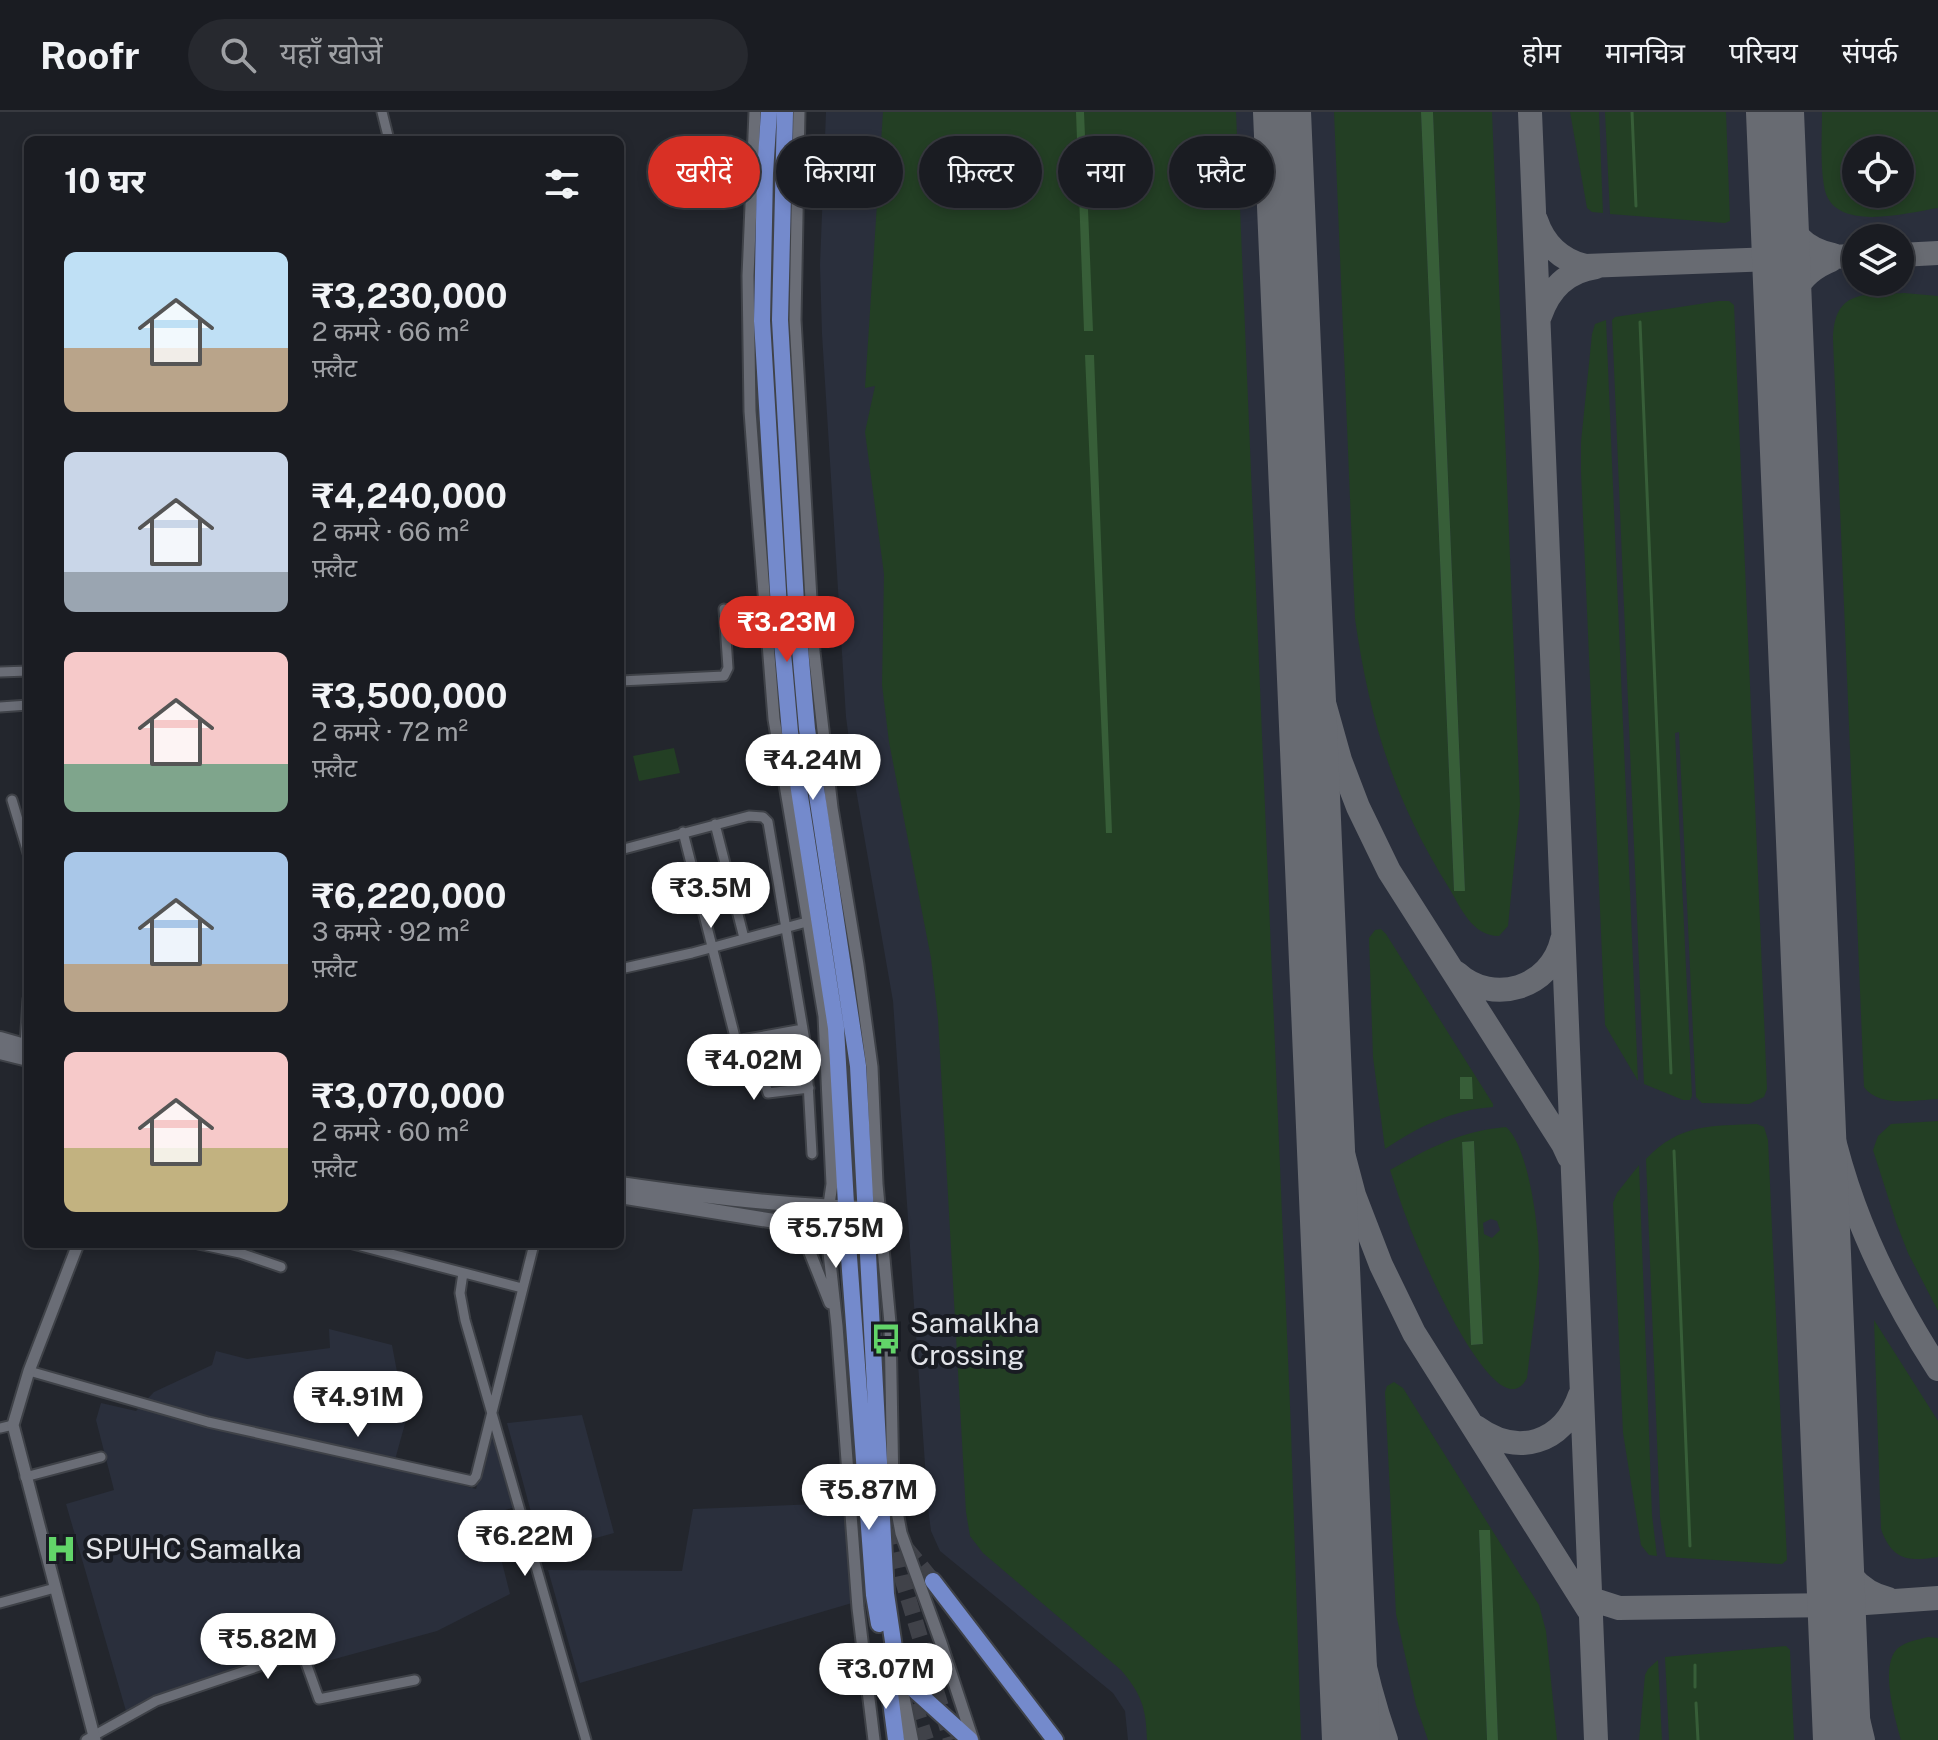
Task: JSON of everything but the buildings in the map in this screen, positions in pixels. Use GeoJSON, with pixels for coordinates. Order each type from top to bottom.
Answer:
{"type":"FeatureCollection","features":[{"type":"Feature","properties":{"kind":"highway"},"geometry":{"type":"LineString","coordinates":[[769,112],[762,321],[790,732],[814,920],[836,1028],[874,1595],[896,1740]]}},
{"type":"Feature","properties":{"kind":"highway"},"geometry":{"type":"LineString","coordinates":[[785,112],[780,320],[796,603],[807,729],[858,1066],[886,1594],[898,1675],[971,1740]]}},
{"type":"Feature","properties":{"kind":"highway"},"geometry":{"type":"LineString","coordinates":[[933,1581],[1055,1740]]}},
{"type":"Feature","properties":{"kind":"main road"},"geometry":{"type":"LineString","coordinates":[[0,1039],[24,1050]]}},
{"type":"Feature","properties":{"kind":"main road"},"geometry":{"type":"LineString","coordinates":[[0,1052],[24,1051]]}},
{"type":"Feature","properties":{"kind":"main road"},"geometry":{"type":"LineString","coordinates":[[624,1185],[716,1198],[828,1208],[865,1208]]}},
{"type":"Feature","properties":{"kind":"main road"},"geometry":{"type":"LineString","coordinates":[[624,1197],[799,1225],[865,1226]]}},
{"type":"Feature","properties":{"kind":"main road"},"geometry":{"type":"LineString","coordinates":[[898,1675],[911,1740]]}},
{"type":"Feature","properties":{"kind":"street"},"geometry":{"type":"LineString","coordinates":[[382,112],[388,136]]}},
{"type":"Feature","properties":{"kind":"street"},"geometry":{"type":"LineString","coordinates":[[755,112],[748,276],[750,411],[774,719],[814,920],[824,1016],[832,1184],[826,1225],[837,1326],[858,1608],[874,1740]]}},
{"type":"Feature","properties":{"kind":"street"},"geometry":{"type":"LineString","coordinates":[[799,112],[795,320],[813,639],[832,808],[872,1067],[877,1184],[890,1323],[893,1490],[901,1533],[941,1643],[971,1740]]}},
{"type":"Feature","properties":{"kind":"street"},"geometry":{"type":"LineString","coordinates":[[624,681],[724,676],[728,668],[724,609]]}},
{"type":"Feature","properties":{"kind":"street"},"geometry":{"type":"LineString","coordinates":[[0,672],[24,671]]}},
{"type":"Feature","properties":{"kind":"street"},"geometry":{"type":"LineString","coordinates":[[0,707],[24,705]]}},
{"type":"Feature","properties":{"kind":"street"},"geometry":{"type":"LineString","coordinates":[[12,800],[24,840]]}},
{"type":"Feature","properties":{"kind":"street"},"geometry":{"type":"LineString","coordinates":[[624,849],[754,816],[763,817],[768,822],[803,1029],[812,1154]]}},
{"type":"Feature","properties":{"kind":"street"},"geometry":{"type":"LineString","coordinates":[[715,824],[744,938]]}},
{"type":"Feature","properties":{"kind":"street"},"geometry":{"type":"LineString","coordinates":[[683,832],[736,1040],[752,1040],[803,1029]]}},
{"type":"Feature","properties":{"kind":"street"},"geometry":{"type":"LineString","coordinates":[[624,968],[836,916]]}},
{"type":"Feature","properties":{"kind":"street"},"geometry":{"type":"LineString","coordinates":[[752,1040],[768,1093],[809,1088]]}},
{"type":"Feature","properties":{"kind":"street"},"geometry":{"type":"LineString","coordinates":[[799,1225],[837,1326]]}},
{"type":"Feature","properties":{"kind":"street"},"geometry":{"type":"LineString","coordinates":[[76,1248],[29,1371],[13,1425],[92,1738],[156,1701],[289,1656],[305,1660],[317,1697],[321,1700],[415,1680]]}},
{"type":"Feature","properties":{"kind":"street"},"geometry":{"type":"LineString","coordinates":[[216,1248],[281,1267]]}},
{"type":"Feature","properties":{"kind":"street"},"geometry":{"type":"LineString","coordinates":[[368,1248],[522,1288]]}},
{"type":"Feature","properties":{"kind":"street"},"geometry":{"type":"LineString","coordinates":[[29,1371],[208,1422],[469,1481],[476,1476],[533,1248]]}},
{"type":"Feature","properties":{"kind":"street"},"geometry":{"type":"LineString","coordinates":[[463,1273],[460,1293],[465,1320],[586,1740]]}},
{"type":"Feature","properties":{"kind":"street"},"geometry":{"type":"LineString","coordinates":[[0,1428],[13,1425]]}},
{"type":"Feature","properties":{"kind":"street"},"geometry":{"type":"LineString","coordinates":[[25,1477],[101,1457]]}},
{"type":"Feature","properties":{"kind":"street"},"geometry":{"type":"LineString","coordinates":[[0,1603],[55,1588]]}},
{"type":"Feature","properties":{"kind":"shaded area"},"geometry":{"type":"Polygon","coordinates":[[[826,112],[1938,112],[1938,1740],[1128,1740],[1125,1711],[1113,1693],[940,1551],[931,1531],[928,1508],[893,1001],[846,717],[822,334],[822,208],[903,208],[903,136],[825,136],[826,112]]]}},
{"type":"Feature","properties":{"kind":"shaded area"},"geometry":{"type":"Polygon","coordinates":[[[883,112],[1236,112],[1237,136],[1169,136],[1169,208],[1240,208],[1301,1740],[1147,1740],[1142,1702],[1121,1670],[983,1553],[970,1536],[966,1512],[938,1019],[931,958],[889,742],[882,685],[884,574],[865,432],[875,386],[865,388],[877,208],[903,208],[903,136],[881,136],[883,112]]]}},
{"type":"Feature","properties":{"kind":"shaded area"},"geometry":{"type":"Polygon","coordinates":[[[1076,112],[1084,112],[1085,136],[1077,136],[1076,112]]]}},
{"type":"Feature","properties":{"kind":"shaded area"},"geometry":{"type":"Polygon","coordinates":[[[1334,112],[1421,112],[1454,891],[1465,890],[1433,112],[1492,112],[1520,805],[1508,926],[1499,936],[1481,931],[1468,920],[1430,855],[1399,791],[1368,692],[1355,619],[1334,112]]]}},
{"type":"Feature","properties":{"kind":"shaded area"},"geometry":{"type":"Polygon","coordinates":[[[1421,112],[1433,112],[1465,891],[1454,891],[1421,112]]]}},
{"type":"Feature","properties":{"kind":"shaded area"},"geometry":{"type":"Polygon","coordinates":[[[1570,112],[1599,112],[1603,213],[1587,208],[1570,112]]]}},
{"type":"Feature","properties":{"kind":"shaded area"},"geometry":{"type":"Polygon","coordinates":[[[1605,112],[1726,112],[1730,221],[1610,214],[1605,112]]]}},
{"type":"Feature","properties":{"kind":"shaded area"},"geometry":{"type":"Polygon","coordinates":[[[1822,112],[1938,112],[1938,208],[1872,217],[1840,210],[1830,201],[1824,186],[1822,112]]]}},
{"type":"Feature","properties":{"kind":"shaded area"},"geometry":{"type":"Polygon","coordinates":[[[1080,208],[1088,208],[1093,331],[1084,331],[1080,208]]]}},
{"type":"Feature","properties":{"kind":"shaded area"},"geometry":{"type":"Polygon","coordinates":[[[1914,294],[1938,296],[1938,1099],[1888,1100],[1871,1094],[1864,1087],[1833,340],[1839,311],[1854,298],[1914,294]]]}},
{"type":"Feature","properties":{"kind":"shaded area"},"geometry":{"type":"Polygon","coordinates":[[[1729,301],[1734,305],[1767,1089],[1764,1097],[1749,1104],[1702,1103],[1696,1097],[1679,732],[1675,733],[1692,1096],[1690,1100],[1683,1100],[1644,1084],[1612,320],[1615,317],[1729,301]]]}},
{"type":"Feature","properties":{"kind":"shaded area"},"geometry":{"type":"Polygon","coordinates":[[[1606,320],[1638,1081],[1605,1025],[1581,472],[1592,334],[1595,324],[1606,320]]]}},
{"type":"Feature","properties":{"kind":"shaded area"},"geometry":{"type":"Polygon","coordinates":[[[1085,355],[1094,355],[1112,833],[1106,833],[1085,355]]]}},
{"type":"Feature","properties":{"kind":"shaded area"},"geometry":{"type":"Polygon","coordinates":[[[674,748],[680,773],[639,781],[633,756],[674,748]]]}},
{"type":"Feature","properties":{"kind":"shaded area"},"geometry":{"type":"Polygon","coordinates":[[[1381,929],[1493,1104],[1493,1107],[1436,1121],[1385,1149],[1373,1057],[1369,938],[1375,930],[1381,929]]]}},
{"type":"Feature","properties":{"kind":"shaded area"},"geometry":{"type":"Polygon","coordinates":[[[1460,1077],[1472,1077],[1473,1099],[1460,1099],[1460,1077]]]}},
{"type":"Feature","properties":{"kind":"shaded area"},"geometry":{"type":"Polygon","coordinates":[[[1938,1121],[1938,1311],[1908,1253],[1873,1150],[1878,1136],[1891,1124],[1938,1121]]]}},
{"type":"Feature","properties":{"kind":"shaded area"},"geometry":{"type":"Polygon","coordinates":[[[1757,1124],[1764,1127],[1768,1140],[1787,1560],[1782,1564],[1666,1557],[1660,1517],[1646,1159],[1659,1147],[1684,1133],[1711,1126],[1757,1124]]]}},
{"type":"Feature","properties":{"kind":"shaded area"},"geometry":{"type":"Polygon","coordinates":[[[1506,1127],[1521,1153],[1532,1193],[1538,1235],[1538,1282],[1527,1378],[1514,1389],[1497,1381],[1478,1360],[1459,1330],[1414,1237],[1390,1170],[1446,1142],[1506,1127]],[[1474,1141],[1462,1142],[1471,1345],[1483,1344],[1474,1141]],[[1491,1219],[1483,1223],[1484,1234],[1492,1238],[1500,1230],[1497,1221],[1491,1219]]]}},
{"type":"Feature","properties":{"kind":"shaded area"},"geometry":{"type":"Polygon","coordinates":[[[1474,1141],[1483,1344],[1471,1345],[1462,1142],[1474,1141]]]}},
{"type":"Feature","properties":{"kind":"shaded area"},"geometry":{"type":"Polygon","coordinates":[[[1639,1165],[1652,1515],[1657,1556],[1649,1555],[1641,1545],[1623,1433],[1613,1203],[1639,1165]]]}},
{"type":"Feature","properties":{"kind":"shaded area"},"geometry":{"type":"Polygon","coordinates":[[[1874,1320],[1938,1421],[1938,1557],[1910,1559],[1902,1556],[1890,1547],[1881,1529],[1874,1320]]]}},
{"type":"Feature","properties":{"kind":"shaded area"},"geometry":{"type":"Polygon","coordinates":[[[329,1329],[392,1345],[406,1420],[393,1467],[476,1489],[492,1429],[515,1507],[490,1515],[510,1594],[437,1631],[320,1663],[306,1613],[235,1633],[242,1665],[167,1692],[126,1711],[66,1504],[114,1490],[96,1420],[101,1403],[136,1411],[154,1392],[212,1365],[216,1351],[247,1359],[330,1348],[329,1329]]]}},
{"type":"Feature","properties":{"kind":"shaded area"},"geometry":{"type":"Polygon","coordinates":[[[1394,1382],[1403,1388],[1539,1605],[1546,1631],[1557,1740],[1498,1740],[1489,1530],[1479,1530],[1487,1740],[1428,1740],[1416,1705],[1396,1614],[1385,1392],[1387,1386],[1394,1382]]]}},
{"type":"Feature","properties":{"kind":"shaded area"},"geometry":{"type":"Polygon","coordinates":[[[582,1415],[614,1533],[542,1553],[507,1423],[582,1415]]]}},
{"type":"Feature","properties":{"kind":"shaded area"},"geometry":{"type":"Polygon","coordinates":[[[843,1503],[852,1603],[580,1683],[548,1570],[682,1571],[693,1509],[843,1503]]]}},
{"type":"Feature","properties":{"kind":"shaded area"},"geometry":{"type":"Polygon","coordinates":[[[1479,1530],[1490,1530],[1498,1740],[1487,1740],[1479,1530]]]}},
{"type":"Feature","properties":{"kind":"shaded area"},"geometry":{"type":"Polygon","coordinates":[[[1938,1638],[1938,1740],[1901,1740],[1890,1692],[1892,1656],[1909,1642],[1938,1638]]]}},
{"type":"Feature","properties":{"kind":"shaded area"},"geometry":{"type":"Polygon","coordinates":[[[1786,1646],[1790,1650],[1794,1740],[1669,1740],[1665,1657],[1786,1646]]]}},
{"type":"Feature","properties":{"kind":"shaded area"},"geometry":{"type":"Polygon","coordinates":[[[1658,1660],[1662,1740],[1639,1740],[1645,1675],[1658,1660]]]}},
{"type":"Feature","properties":{"kind":"waterway"},"geometry":{"type":"LineString","coordinates":[[1632,112],[1636,206]]}},
{"type":"Feature","properties":{"kind":"waterway"},"geometry":{"type":"LineString","coordinates":[[1640,322],[1671,1073]]}},
{"type":"Feature","properties":{"kind":"waterway"},"geometry":{"type":"LineString","coordinates":[[1674,1151],[1690,1546]]}},
{"type":"Feature","properties":{"kind":"waterway"},"geometry":{"type":"LineString","coordinates":[[1695,1665],[1695,1687]]}},
{"type":"Feature","properties":{"kind":"waterway"},"geometry":{"type":"LineString","coordinates":[[1696,1703],[1698,1740]]}},
{"type":"Feature","properties":{"kind":"taxiway"},"geometry":{"type":"LineString","coordinates":[[1530,112],[1596,1740]]}},
{"type":"Feature","properties":{"kind":"taxiway"},"geometry":{"type":"LineString","coordinates":[[1781,112],[1778,176],[1786,217],[1796,234],[1811,247],[1833,255]]}},
{"type":"Feature","properties":{"kind":"taxiway"},"geometry":{"type":"LineString","coordinates":[[1536,220],[1554,250],[1568,260],[1585,266],[1842,257]]}},
{"type":"Feature","properties":{"kind":"taxiway"},"geometry":{"type":"LineString","coordinates":[[1914,254],[1938,253]]}},
{"type":"Feature","properties":{"kind":"taxiway"},"geometry":{"type":"LineString","coordinates":[[1785,337],[1795,290],[1809,273],[1831,260]]}},
{"type":"Feature","properties":{"kind":"taxiway"},"geometry":{"type":"LineString","coordinates":[[1540,316],[1548,298],[1560,283],[1576,273],[1596,267]]}},
{"type":"Feature","properties":{"kind":"taxiway"},"geometry":{"type":"LineString","coordinates":[[1302,561],[1319,685],[1340,760],[1358,807],[1389,871],[1569,1157]]}},
{"type":"Feature","properties":{"kind":"taxiway"},"geometry":{"type":"LineString","coordinates":[[1457,973],[1487,989],[1519,987],[1546,970],[1556,957],[1562,940]]}},
{"type":"Feature","properties":{"kind":"taxiway"},"geometry":{"type":"LineString","coordinates":[[1320,990],[1327,1075],[1340,1142],[1354,1195],[1381,1265],[1414,1333],[1588,1609]]}},
{"type":"Feature","properties":{"kind":"taxiway"},"geometry":{"type":"LineString","coordinates":[[1812,1025],[1829,1120],[1854,1205],[1890,1286],[1938,1369]]}},
{"type":"Feature","properties":{"kind":"taxiway"},"geometry":{"type":"LineString","coordinates":[[1476,1427],[1507,1442],[1537,1441],[1562,1425],[1580,1395]]}},
{"type":"Feature","properties":{"kind":"taxiway"},"geometry":{"type":"LineString","coordinates":[[1342,1523],[1358,1633],[1386,1740]]}},
{"type":"Feature","properties":{"kind":"taxiway"},"geometry":{"type":"LineString","coordinates":[[1834,1536],[1840,1558],[1851,1576],[1867,1590],[1888,1599]]}},
{"type":"Feature","properties":{"kind":"taxiway"},"geometry":{"type":"LineString","coordinates":[[1836,1580],[1849,1682],[1863,1740]]}},
{"type":"Feature","properties":{"kind":"taxiway"},"geometry":{"type":"LineString","coordinates":[[1581,1589],[1591,1599],[1619,1608],[1837,1605],[1938,1598]]}},
{"type":"Feature","properties":{"kind":"runway"},"geometry":{"type":"LineString","coordinates":[[1282,112],[1351,1740]]}},
{"type":"Feature","properties":{"kind":"runway"},"geometry":{"type":"LineString","coordinates":[[1775,112],[1842,1740]]}},
{"type":"Feature","properties":{"kind":"tunnel"},"geometry":{"type":"LineString","coordinates":[[789,273],[796,426]]}},
{"type":"Feature","properties":{"kind":"tunnel"},"geometry":{"type":"LineString","coordinates":[[814,697],[823,769]]}},
{"type":"Feature","properties":{"kind":"tunnel"},"geometry":{"type":"LineString","coordinates":[[839,879],[861,1034]]}},
{"type":"Feature","properties":{"kind":"tunnel"},"geometry":{"type":"LineString","coordinates":[[880,1337],[891,1527],[903,1581],[951,1740]]}},
{"type":"Feature","properties":{"kind":"tunnel"},"geometry":{"type":"LineString","coordinates":[[847,1341],[859,1532],[869,1563]]}},
{"type":"Feature","properties":{"kind":"tunnel"},"geometry":{"type":"LineString","coordinates":[[906,1548],[933,1581]]}},
{"type":"Feature","properties":{"kind":"tunnel"},"geometry":{"type":"LineString","coordinates":[[907,1681],[926,1740]]}},
{"type":"Feature","properties":{"kind":"place","name":"Samalkha Crossing"},"geometry":{"type":"Point","coordinates":[886,1339]}},
{"type":"Feature","properties":{"kind":"place","name":"SPUHC Samalka"},"geometry":{"type":"Point","coordinates":[61,1549]}}]}
